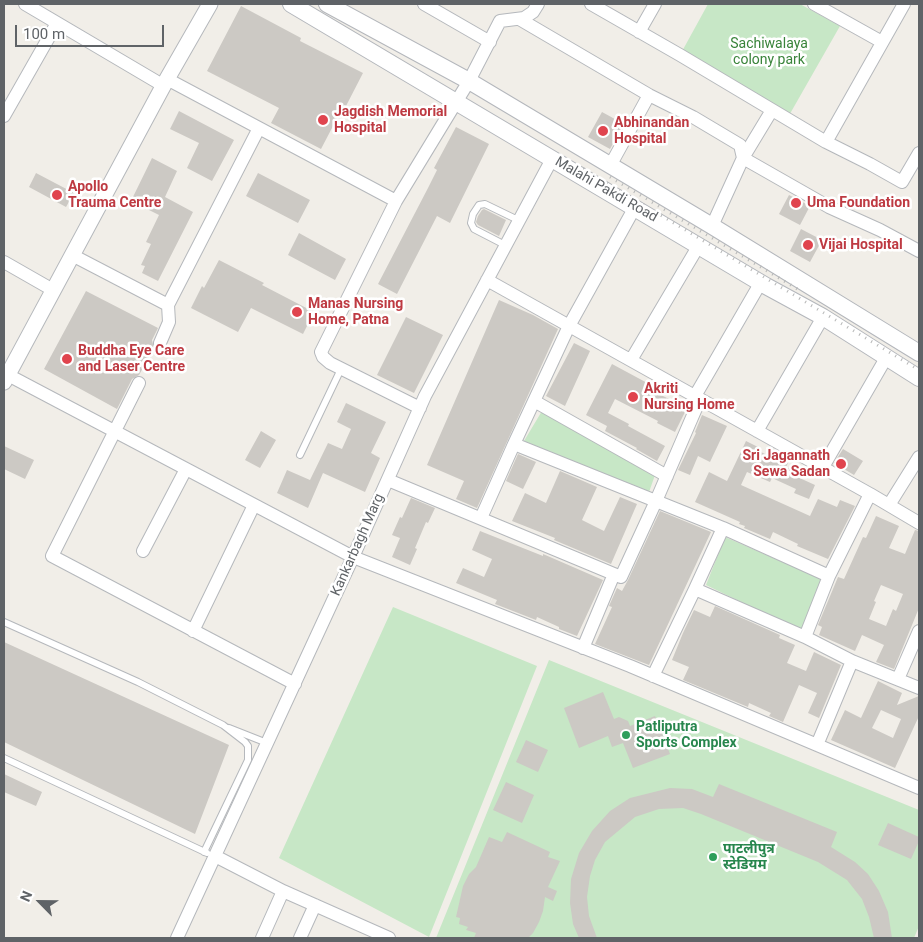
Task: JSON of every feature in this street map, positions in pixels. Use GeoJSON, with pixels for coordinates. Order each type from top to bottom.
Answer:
{"type":"FeatureCollection","features":[{"type":"Feature","properties":{"kind":"main road","name":"Malahi Pakdi Road"},"geometry":{"type":"LineString","coordinates":[[291,4],[760,282],[823,317],[919,378]]}},
{"type":"Feature","properties":{"kind":"main road"},"geometry":{"type":"LineString","coordinates":[[327,4],[469,82],[919,351]]}},
{"type":"Feature","properties":{"kind":"street"},"geometry":{"type":"LineString","coordinates":[[25,4],[165,82],[259,128],[396,201]]}},
{"type":"Feature","properties":{"kind":"street"},"geometry":{"type":"LineString","coordinates":[[210,4],[165,82],[6,378],[114,431],[353,557],[653,676],[919,788]]}},
{"type":"Feature","properties":{"kind":"street"},"geometry":{"type":"LineString","coordinates":[[424,4],[490,42]]}},
{"type":"Feature","properties":{"kind":"street"},"geometry":{"type":"LineString","coordinates":[[521,20],[533,12],[538,4]]}},
{"type":"Feature","properties":{"kind":"street"},"geometry":{"type":"LineString","coordinates":[[591,4],[826,142],[902,182],[919,153]]}},
{"type":"Feature","properties":{"kind":"street"},"geometry":{"type":"LineString","coordinates":[[639,32],[655,4]]}},
{"type":"Feature","properties":{"kind":"street"},"geometry":{"type":"LineString","coordinates":[[814,4],[882,42]]}},
{"type":"Feature","properties":{"kind":"street"},"geometry":{"type":"LineString","coordinates":[[826,142],[904,4]]}},
{"type":"Feature","properties":{"kind":"street"},"geometry":{"type":"LineString","coordinates":[[420,408],[325,360],[321,352],[396,201],[469,82],[501,20],[521,20],[649,95],[694,117],[740,145],[743,158],[829,207],[880,230],[919,251]]}},
{"type":"Feature","properties":{"kind":"street"},"geometry":{"type":"LineString","coordinates":[[4,114],[57,23]]}},
{"type":"Feature","properties":{"kind":"street"},"geometry":{"type":"LineString","coordinates":[[610,166],[649,95]]}},
{"type":"Feature","properties":{"kind":"street"},"geometry":{"type":"LineString","coordinates":[[712,226],[743,158],[772,110]]}},
{"type":"Feature","properties":{"kind":"street"},"geometry":{"type":"LineString","coordinates":[[160,343],[169,322],[168,305],[259,128]]}},
{"type":"Feature","properties":{"kind":"street","name":"Kankarbagh Marg"},"geometry":{"type":"LineString","coordinates":[[177,938],[210,854],[267,743],[420,408],[552,158]]}},
{"type":"Feature","properties":{"kind":"street"},"geometry":{"type":"LineString","coordinates":[[480,518],[569,326],[635,207]]}},
{"type":"Feature","properties":{"kind":"street"},"geometry":{"type":"LineString","coordinates":[[630,360],[699,245]]}},
{"type":"Feature","properties":{"kind":"street"},"geometry":{"type":"LineString","coordinates":[[72,255],[168,305]]}},
{"type":"Feature","properties":{"kind":"street"},"geometry":{"type":"LineString","coordinates":[[4,262],[53,290]]}},
{"type":"Feature","properties":{"kind":"street"},"geometry":{"type":"LineString","coordinates":[[486,280],[823,467],[919,524]]}},
{"type":"Feature","properties":{"kind":"street"},"geometry":{"type":"LineString","coordinates":[[388,480],[621,577],[667,476],[698,398],[760,282]]}},
{"type":"Feature","properties":{"kind":"street"},"geometry":{"type":"LineString","coordinates":[[757,431],[823,317]]}},
{"type":"Feature","properties":{"kind":"street"},"geometry":{"type":"LineString","coordinates":[[823,467],[886,358]]}},
{"type":"Feature","properties":{"kind":"street"},"geometry":{"type":"LineString","coordinates":[[139,383],[52,556],[294,684]]}},
{"type":"Feature","properties":{"kind":"street"},"geometry":{"type":"LineString","coordinates":[[534,400],[667,476]]}},
{"type":"Feature","properties":{"kind":"street"},"geometry":{"type":"LineString","coordinates":[[514,444],[723,528],[829,576]]}},
{"type":"Feature","properties":{"kind":"street"},"geometry":{"type":"LineString","coordinates":[[889,505],[919,457]]}},
{"type":"Feature","properties":{"kind":"street"},"geometry":{"type":"LineString","coordinates":[[143,551],[186,469]]}},
{"type":"Feature","properties":{"kind":"street"},"geometry":{"type":"LineString","coordinates":[[805,637],[829,576],[870,494]]}},
{"type":"Feature","properties":{"kind":"street"},"geometry":{"type":"LineString","coordinates":[[193,632],[254,505]]}},
{"type":"Feature","properties":{"kind":"street"},"geometry":{"type":"LineString","coordinates":[[653,676],[723,528]]}},
{"type":"Feature","properties":{"kind":"street"},"geometry":{"type":"LineString","coordinates":[[583,648],[614,574]]}},
{"type":"Feature","properties":{"kind":"street"},"geometry":{"type":"LineString","coordinates":[[695,589],[805,637],[852,661],[919,688]]}},
{"type":"Feature","properties":{"kind":"street"},"geometry":{"type":"LineString","coordinates":[[898,678],[919,631]]}},
{"type":"Feature","properties":{"kind":"street"},"geometry":{"type":"LineString","coordinates":[[817,745],[852,661]]}},
{"type":"Feature","properties":{"kind":"street"},"geometry":{"type":"LineString","coordinates":[[210,854],[283,891],[384,937]]}},
{"type":"Feature","properties":{"kind":"street"},"geometry":{"type":"LineString","coordinates":[[262,938],[283,891]]}},
{"type":"Feature","properties":{"kind":"street"},"geometry":{"type":"LineString","coordinates":[[300,938],[315,905]]}},
{"type":"Feature","properties":{"kind":"lane"},"geometry":{"type":"LineString","coordinates":[[505,245],[474,229],[471,223],[474,214],[479,205],[486,204],[518,220]]}},
{"type":"Feature","properties":{"kind":"lane"},"geometry":{"type":"LineString","coordinates":[[300,455],[341,369]]}},
{"type":"Feature","properties":{"kind":"lane"},"geometry":{"type":"LineString","coordinates":[[4,622],[138,682],[223,725],[267,743]]}},
{"type":"Feature","properties":{"kind":"lane"},"geometry":{"type":"LineString","coordinates":[[4,758],[210,854],[248,760],[248,746],[223,725]]}},
{"type":"Feature","properties":{"kind":"green space","name":"Sachiwalaya colony park"},"geometry":{"type":"Polygon","coordinates":[[[708,4],[800,4],[840,26],[787,119],[680,55],[708,4]]]}},
{"type":"Feature","properties":{"kind":"green space"},"geometry":{"type":"Polygon","coordinates":[[[542,411],[655,475],[648,495],[524,441],[542,411]]]}},
{"type":"Feature","properties":{"kind":"green space"},"geometry":{"type":"Polygon","coordinates":[[[725,537],[824,580],[803,632],[706,585],[725,537]]]}},
{"type":"Feature","properties":{"kind":"green space"},"geometry":{"type":"Polygon","coordinates":[[[393,607],[537,666],[429,937],[279,858],[393,607]]]}},
{"type":"Feature","properties":{"kind":"green space","name":"Patliputra Sports Complex"},"geometry":{"type":"Polygon","coordinates":[[[549,660],[919,810],[919,926],[914,938],[436,938],[549,660]]]}},
{"type":"Feature","properties":{"kind":"building"},"geometry":{"type":"Polygon","coordinates":[[[241,6],[301,38],[300,41],[363,73],[321,149],[271,123],[279,108],[207,71],[241,6]]]}},
{"type":"Feature","properties":{"kind":"building"},"geometry":{"type":"Polygon","coordinates":[[[179,111],[234,140],[212,181],[187,168],[199,143],[170,129],[179,111]]]}},
{"type":"Feature","properties":{"kind":"building"},"geometry":{"type":"Polygon","coordinates":[[[602,112],[624,124],[610,149],[588,137],[602,112]]]}},
{"type":"Feature","properties":{"kind":"building"},"geometry":{"type":"Polygon","coordinates":[[[456,127],[489,144],[450,223],[437,216],[397,294],[378,284],[437,170],[434,168],[456,127]]]}},
{"type":"Feature","properties":{"kind":"building"},"geometry":{"type":"Polygon","coordinates":[[[152,158],[177,171],[165,197],[193,212],[158,281],[142,273],[145,266],[141,265],[151,244],[146,242],[159,215],[131,201],[152,158]]]}},
{"type":"Feature","properties":{"kind":"building"},"geometry":{"type":"Polygon","coordinates":[[[36,173],[74,193],[66,207],[29,187],[36,173]]]}},
{"type":"Feature","properties":{"kind":"building"},"geometry":{"type":"Polygon","coordinates":[[[258,173],[310,200],[298,223],[246,196],[258,173]]]}},
{"type":"Feature","properties":{"kind":"building"},"geometry":{"type":"Polygon","coordinates":[[[789,195],[810,206],[800,225],[779,214],[789,195]]]}},
{"type":"Feature","properties":{"kind":"building"},"geometry":{"type":"Polygon","coordinates":[[[484,209],[506,220],[499,236],[478,225],[476,222],[484,209]]]}},
{"type":"Feature","properties":{"kind":"building"},"geometry":{"type":"Polygon","coordinates":[[[801,229],[822,240],[810,262],[790,251],[801,229]]]}},
{"type":"Feature","properties":{"kind":"building"},"geometry":{"type":"Polygon","coordinates":[[[299,233],[346,259],[335,280],[288,255],[299,233]]]}},
{"type":"Feature","properties":{"kind":"building"},"geometry":{"type":"Polygon","coordinates":[[[219,260],[314,312],[303,334],[251,308],[238,332],[191,308],[202,286],[204,288],[219,260]]]}},
{"type":"Feature","properties":{"kind":"building"},"geometry":{"type":"Polygon","coordinates":[[[86,291],[158,328],[152,340],[154,348],[139,375],[132,379],[117,409],[44,369],[86,291]]]}},
{"type":"Feature","properties":{"kind":"building"},"geometry":{"type":"Polygon","coordinates":[[[499,300],[533,315],[558,329],[477,508],[456,499],[464,481],[427,465],[499,300]]]}},
{"type":"Feature","properties":{"kind":"building"},"geometry":{"type":"Polygon","coordinates":[[[406,317],[443,335],[414,393],[377,375],[406,317]]]}},
{"type":"Feature","properties":{"kind":"building"},"geometry":{"type":"Polygon","coordinates":[[[574,343],[590,351],[565,406],[546,396],[574,343]]]}},
{"type":"Feature","properties":{"kind":"building"},"geometry":{"type":"Polygon","coordinates":[[[612,364],[651,385],[649,389],[687,408],[675,432],[615,399],[608,413],[665,446],[657,461],[605,431],[607,426],[586,415],[612,364]]]}},
{"type":"Feature","properties":{"kind":"building"},"geometry":{"type":"Polygon","coordinates":[[[346,403],[386,422],[371,453],[380,458],[365,492],[323,473],[308,508],[277,493],[287,470],[310,480],[328,443],[342,449],[351,429],[337,422],[346,403]]]}},
{"type":"Feature","properties":{"kind":"building"},"geometry":{"type":"Polygon","coordinates":[[[702,415],[727,426],[710,462],[698,456],[690,475],[678,470],[696,433],[702,415]]]}},
{"type":"Feature","properties":{"kind":"building"},"geometry":{"type":"Polygon","coordinates":[[[261,431],[276,440],[260,468],[245,460],[261,431]]]}},
{"type":"Feature","properties":{"kind":"building"},"geometry":{"type":"Polygon","coordinates":[[[746,441],[760,448],[759,451],[773,458],[776,453],[790,459],[786,467],[795,471],[793,475],[815,485],[809,499],[794,493],[796,489],[772,478],[770,482],[747,472],[741,485],[810,516],[818,499],[837,507],[840,500],[855,506],[828,559],[797,546],[798,544],[773,532],[770,539],[744,528],[745,526],[739,524],[740,522],[695,502],[709,472],[727,481],[746,441]]]}},
{"type":"Feature","properties":{"kind":"building"},"geometry":{"type":"Polygon","coordinates":[[[4,446],[34,460],[25,479],[4,469],[4,446]]]}},
{"type":"Feature","properties":{"kind":"building"},"geometry":{"type":"Polygon","coordinates":[[[843,449],[863,461],[854,475],[834,463],[843,449]]]}},
{"type":"Feature","properties":{"kind":"building"},"geometry":{"type":"Polygon","coordinates":[[[518,454],[536,462],[523,489],[506,481],[518,454]]]}},
{"type":"Feature","properties":{"kind":"building"},"geometry":{"type":"Polygon","coordinates":[[[560,471],[597,487],[582,520],[604,531],[620,497],[637,504],[611,564],[554,540],[555,538],[512,521],[525,493],[546,503],[560,471]]]}},
{"type":"Feature","properties":{"kind":"building"},"geometry":{"type":"Polygon","coordinates":[[[411,498],[435,508],[428,523],[426,522],[410,565],[392,557],[400,538],[392,535],[411,498]]]}},
{"type":"Feature","properties":{"kind":"building"},"geometry":{"type":"Polygon","coordinates":[[[660,511],[711,532],[649,665],[595,644],[612,607],[609,606],[617,588],[622,591],[660,511]]]}},
{"type":"Feature","properties":{"kind":"building"},"geometry":{"type":"Polygon","coordinates":[[[876,516],[899,526],[889,548],[905,554],[915,530],[919,531],[919,608],[894,669],[876,662],[884,645],[862,635],[855,651],[819,635],[822,627],[818,625],[838,577],[844,579],[863,537],[866,538],[876,516]],[[881,585],[869,619],[886,626],[893,609],[896,611],[903,594],[881,585]]]}},
{"type":"Feature","properties":{"kind":"building"},"geometry":{"type":"Polygon","coordinates":[[[480,531],[543,556],[543,554],[603,580],[577,636],[537,617],[536,620],[495,604],[497,600],[456,583],[463,568],[484,577],[492,559],[472,550],[480,531]]]}},
{"type":"Feature","properties":{"kind":"building"},"geometry":{"type":"Polygon","coordinates":[[[715,606],[780,635],[779,638],[795,645],[787,663],[806,671],[814,652],[841,665],[819,718],[808,713],[817,693],[799,685],[783,722],[769,716],[771,713],[749,703],[748,707],[683,680],[689,667],[672,660],[683,633],[694,610],[710,617],[715,606]]]}},
{"type":"Feature","properties":{"kind":"building"},"geometry":{"type":"Polygon","coordinates":[[[4,642],[229,745],[195,834],[4,742],[4,642]]]}},
{"type":"Feature","properties":{"kind":"building"},"geometry":{"type":"Polygon","coordinates":[[[878,681],[902,693],[897,705],[919,696],[919,716],[895,768],[831,740],[845,710],[861,718],[878,681]],[[881,710],[872,728],[893,738],[901,719],[881,710]]]}},
{"type":"Feature","properties":{"kind":"building"},"geometry":{"type":"Polygon","coordinates":[[[603,692],[614,719],[619,717],[628,721],[630,726],[655,716],[670,754],[633,768],[623,743],[612,747],[608,736],[579,748],[564,708],[603,692]]]}},
{"type":"Feature","properties":{"kind":"building"},"geometry":{"type":"Polygon","coordinates":[[[526,740],[548,750],[538,772],[516,762],[526,740]]]}},
{"type":"Feature","properties":{"kind":"building"},"geometry":{"type":"Polygon","coordinates":[[[4,774],[42,792],[36,806],[4,792],[4,774]]]}},
{"type":"Feature","properties":{"kind":"building"},"geometry":{"type":"Polygon","coordinates":[[[506,782],[534,795],[522,823],[493,810],[506,782]]]}},
{"type":"Feature","properties":{"kind":"building"},"geometry":{"type":"Polygon","coordinates":[[[719,784],[837,832],[831,847],[855,862],[868,874],[879,891],[888,912],[892,938],[874,938],[862,899],[847,880],[818,862],[683,808],[659,809],[635,817],[605,842],[595,860],[590,876],[587,897],[589,916],[597,938],[579,938],[573,924],[570,903],[571,879],[579,853],[592,831],[610,811],[630,798],[670,788],[692,789],[713,797],[719,784]]]}},
{"type":"Feature","properties":{"kind":"building"},"geometry":{"type":"Polygon","coordinates":[[[888,823],[919,837],[911,859],[878,845],[888,823]]]}},
{"type":"Feature","properties":{"kind":"building"},"geometry":{"type":"Polygon","coordinates":[[[507,832],[550,852],[548,857],[560,861],[548,887],[557,891],[553,901],[545,897],[539,922],[528,938],[474,938],[476,933],[466,930],[468,927],[459,924],[460,918],[456,917],[463,886],[469,874],[476,867],[489,837],[502,842],[507,832]]]}},
{"type":"Feature","properties":{"kind":"railway"},"geometry":{"type":"LineString","coordinates":[[577,165],[919,370]]}},
{"type":"Feature","properties":{"kind":"railway"},"geometry":{"type":"LineString","coordinates":[[610,177],[799,290]]}},
{"type":"Feature","properties":{"kind":"place","name":"Jagdish Memorial Hospital"},"geometry":{"type":"Point","coordinates":[323,120]}},
{"type":"Feature","properties":{"kind":"place","name":"Abhinandan Hospital"},"geometry":{"type":"Point","coordinates":[603,131]}},
{"type":"Feature","properties":{"kind":"place","name":"Apollo Trauma Centre"},"geometry":{"type":"Point","coordinates":[57,195]}},
{"type":"Feature","properties":{"kind":"place","name":"Uma Foundation"},"geometry":{"type":"Point","coordinates":[796,203]}},
{"type":"Feature","properties":{"kind":"place","name":"Vijai Hospital"},"geometry":{"type":"Point","coordinates":[808,245]}},
{"type":"Feature","properties":{"kind":"place","name":"Manas Nursing Home, Patna"},"geometry":{"type":"Point","coordinates":[297,312]}},
{"type":"Feature","properties":{"kind":"place","name":"Buddha Eye Care and Laser Centre"},"geometry":{"type":"Point","coordinates":[67,359]}},
{"type":"Feature","properties":{"kind":"place","name":"Akriti Nursing Home"},"geometry":{"type":"Point","coordinates":[633,397]}},
{"type":"Feature","properties":{"kind":"place","name":"Sri Jagannath Sewa Sadan"},"geometry":{"type":"Point","coordinates":[841,464]}},
{"type":"Feature","properties":{"kind":"place","name":"Patliputra Sports Complex"},"geometry":{"type":"Point","coordinates":[626,735]}},
{"type":"Feature","properties":{"kind":"place","name":"पाटलीपुत्र स्टेडियम"},"geometry":{"type":"Point","coordinates":[713,857]}}]}
